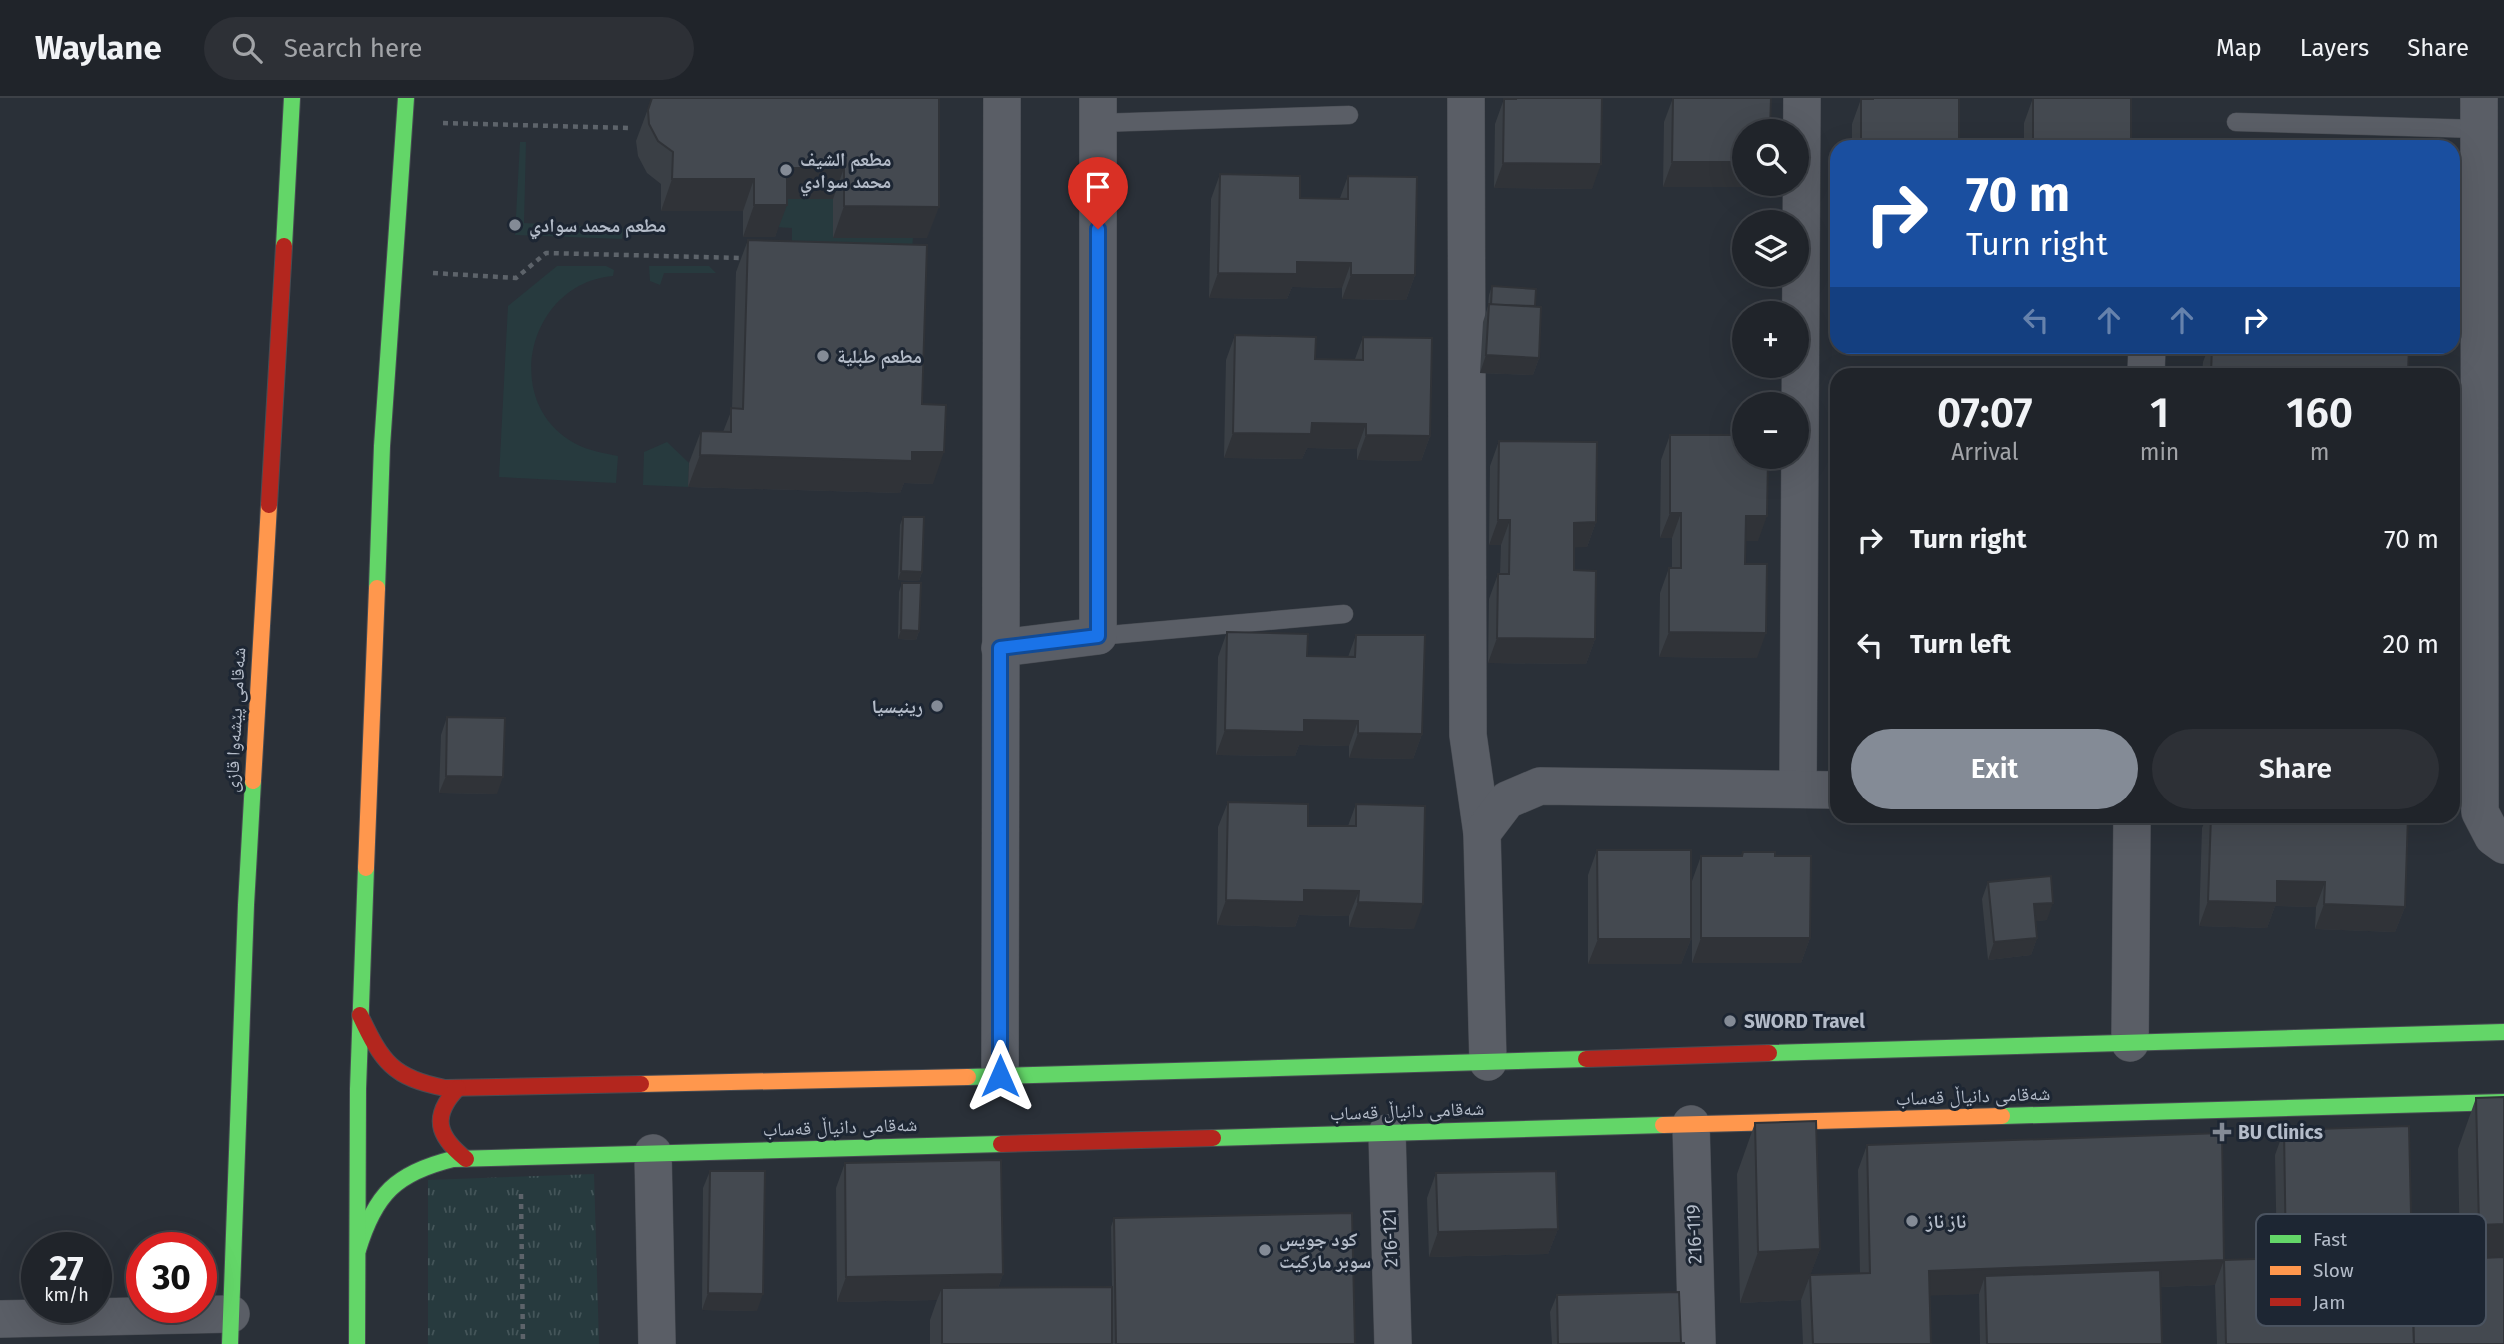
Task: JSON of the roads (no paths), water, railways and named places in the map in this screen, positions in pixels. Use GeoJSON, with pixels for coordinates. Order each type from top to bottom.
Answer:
{"type":"FeatureCollection","features":[{"type":"Feature","properties":{"kind":"main road","name":"شەقامی پێشەوا قازی"},"geometry":{"type":"LineString","coordinates":[[231,1329],[246,905],[292,98]]}},
{"type":"Feature","properties":{"kind":"main road"},"geometry":{"type":"LineString","coordinates":[[357,1344],[360,1015],[382,446],[406,98]]}},
{"type":"Feature","properties":{"kind":"main road"},"geometry":{"type":"LineString","coordinates":[[360,1015],[372,1042],[391,1065],[415,1082],[458,1088],[1000,1076],[2504,1032]]}},
{"type":"Feature","properties":{"kind":"main road"},"geometry":{"type":"LineString","coordinates":[[458,1088],[449,1095],[440,1112],[440,1123],[443,1135],[450,1145],[466,1159]]}},
{"type":"Feature","properties":{"kind":"main road","name":"شەقامی دانیاڵ قەساب"},"geometry":{"type":"LineString","coordinates":[[358,1250],[365,1222],[379,1198],[400,1178],[425,1165],[453,1159],[2504,1102]]}},
{"type":"Feature","properties":{"kind":"street"},"geometry":{"type":"LineString","coordinates":[[1000,1076],[1002,98]]}},
{"type":"Feature","properties":{"kind":"street"},"geometry":{"type":"LineString","coordinates":[[1466,98],[1468,735],[1482,833],[1488,1062]]}},
{"type":"Feature","properties":{"kind":"street"},"geometry":{"type":"LineString","coordinates":[[1798,788],[1802,98]]}},
{"type":"Feature","properties":{"kind":"street"},"geometry":{"type":"LineString","coordinates":[[1000,648],[1098,636],[1098,111]]}},
{"type":"Feature","properties":{"kind":"street"},"geometry":{"type":"LineString","coordinates":[[2479,114],[2466,593],[2480,812],[2493,837],[2504,845]]}},
{"type":"Feature","properties":{"kind":"street"},"geometry":{"type":"LineString","coordinates":[[1482,833],[1507,800],[1541,786],[1830,790]]}},
{"type":"Feature","properties":{"kind":"street"},"geometry":{"type":"LineString","coordinates":[[2130,1043],[2132,823]]}},
{"type":"Feature","properties":{"kind":"street","name":"216-119"},"geometry":{"type":"LineString","coordinates":[[1691,1124],[1697,1344]]}},
{"type":"Feature","properties":{"kind":"street","name":"216-121"},"geometry":{"type":"LineString","coordinates":[[1387,1133],[1393,1344]]}},
{"type":"Feature","properties":{"kind":"street"},"geometry":{"type":"LineString","coordinates":[[653,1153],[657,1344]]}},
{"type":"Feature","properties":{"kind":"street"},"geometry":{"type":"LineString","coordinates":[[0,1319],[231,1329]]}},
{"type":"Feature","properties":{"kind":"lane"},"geometry":{"type":"LineString","coordinates":[[1098,111],[1349,115]]}},
{"type":"Feature","properties":{"kind":"lane"},"geometry":{"type":"LineString","coordinates":[[2236,122],[2479,114]]}},
{"type":"Feature","properties":{"kind":"lane"},"geometry":{"type":"LineString","coordinates":[[1098,636],[1344,614]]}},
{"type":"Feature","properties":{"kind":"place","name":"مطعم الشيف محمد سوادي"},"geometry":{"type":"Point","coordinates":[786,170]}},
{"type":"Feature","properties":{"kind":"place","name":"مطعم محمد سوادي"},"geometry":{"type":"Point","coordinates":[515,225]}},
{"type":"Feature","properties":{"kind":"place","name":"مطعم طبلية"},"geometry":{"type":"Point","coordinates":[823,356]}},
{"type":"Feature","properties":{"kind":"place","name":"رينيسيا"},"geometry":{"type":"Point","coordinates":[937,706]}},
{"type":"Feature","properties":{"kind":"place","name":"SWORD Travel"},"geometry":{"type":"Point","coordinates":[1730,1021]}},
{"type":"Feature","properties":{"kind":"place","name":"BU Clinics"},"geometry":{"type":"Point","coordinates":[2222,1132]}},
{"type":"Feature","properties":{"kind":"place","name":"ناز ناز"},"geometry":{"type":"Point","coordinates":[1912,1221]}},
{"type":"Feature","properties":{"kind":"place","name":"كود جويس سوبر ماركيت"},"geometry":{"type":"Point","coordinates":[1265,1250]}}]}
